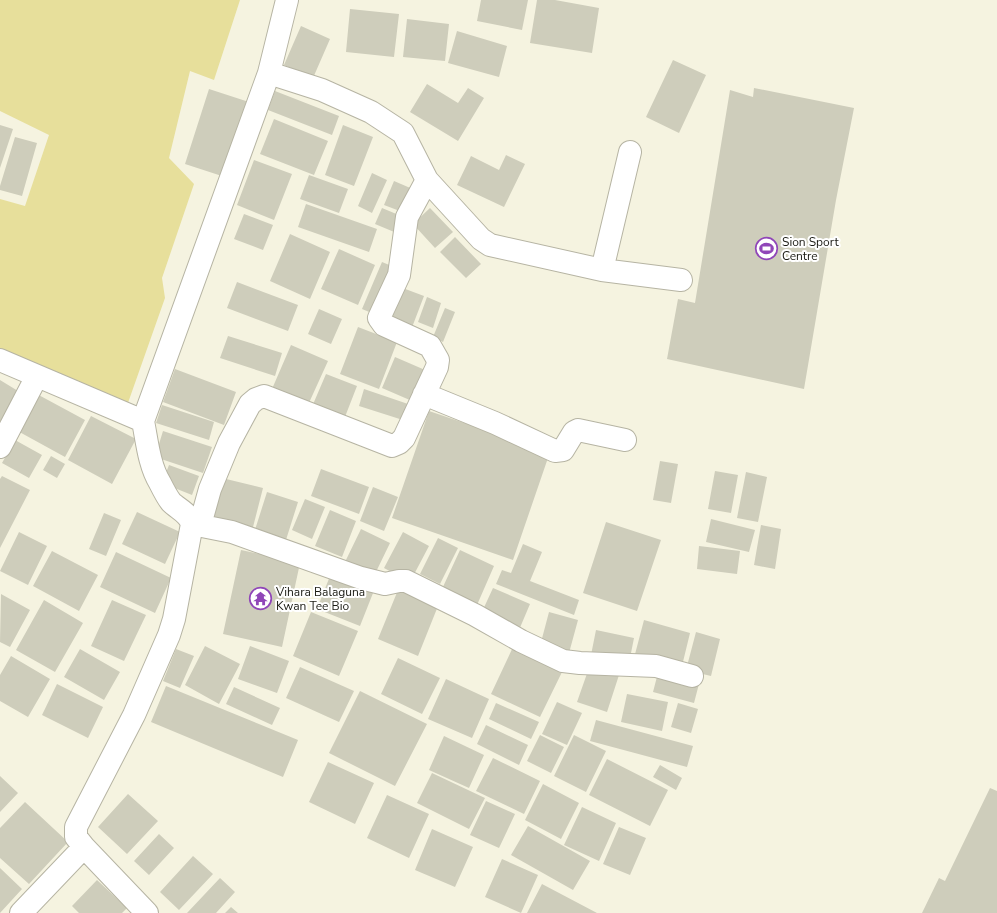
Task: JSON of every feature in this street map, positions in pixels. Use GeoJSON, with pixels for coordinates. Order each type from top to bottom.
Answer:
{"type":"FeatureCollection","features":[{"type":"Feature","properties":{"kind":"street"},"geometry":{"type":"LineString","coordinates":[[287,0],[269,72],[143,421],[152,465],[159,483],[171,502],[181,509],[196,524],[232,532],[361,578],[385,584],[406,581],[468,611],[521,641],[563,661],[656,666],[692,676]]}},
{"type":"Feature","properties":{"kind":"street"},"geometry":{"type":"LineString","coordinates":[[269,72],[322,90],[371,112],[393,125],[403,133],[427,180],[481,239],[490,245],[602,270],[681,280]]}},
{"type":"Feature","properties":{"kind":"street"},"geometry":{"type":"LineString","coordinates":[[602,270],[630,152]]}},
{"type":"Feature","properties":{"kind":"street"},"geometry":{"type":"LineString","coordinates":[[147,913],[84,847],[76,837],[76,827],[134,715],[169,635],[196,524],[229,443],[250,404],[256,399],[264,396],[392,446],[399,443],[404,438],[437,367],[438,360],[430,346],[384,325],[379,318],[399,275],[407,217],[427,180]]}},
{"type":"Feature","properties":{"kind":"street"},"geometry":{"type":"LineString","coordinates":[[0,360],[143,421]]}},
{"type":"Feature","properties":{"kind":"street"},"geometry":{"type":"LineString","coordinates":[[0,447],[37,376]]}},
{"type":"Feature","properties":{"kind":"street"},"geometry":{"type":"LineString","coordinates":[[424,394],[495,423],[555,451],[563,450],[574,432],[578,430],[625,440]]}},
{"type":"Feature","properties":{"kind":"street"},"geometry":{"type":"LineString","coordinates":[[21,913],[84,847]]}},
{"type":"Feature","properties":{"kind":"shaded area"},"geometry":{"type":"Polygon","coordinates":[[[0,0],[240,0],[214,80],[190,71],[169,158],[194,184],[162,278],[165,298],[123,417],[0,365],[0,199],[25,206],[49,135],[0,111],[0,0]]]}},
{"type":"Feature","properties":{"kind":"building"},"geometry":{"type":"Polygon","coordinates":[[[481,0],[528,0],[522,30],[477,21],[481,0]]]}},
{"type":"Feature","properties":{"kind":"building"},"geometry":{"type":"Polygon","coordinates":[[[537,0],[555,0],[599,8],[592,53],[530,43],[537,0]]]}},
{"type":"Feature","properties":{"kind":"building"},"geometry":{"type":"Polygon","coordinates":[[[350,9],[399,14],[394,57],[346,52],[350,9]]]}},
{"type":"Feature","properties":{"kind":"building"},"geometry":{"type":"Polygon","coordinates":[[[407,19],[449,24],[445,61],[403,57],[407,19]]]}},
{"type":"Feature","properties":{"kind":"building"},"geometry":{"type":"Polygon","coordinates":[[[301,26],[330,39],[313,78],[284,65],[301,26]]]}},
{"type":"Feature","properties":{"kind":"building"},"geometry":{"type":"Polygon","coordinates":[[[457,31],[507,46],[499,77],[448,63],[457,31]]]}},
{"type":"Feature","properties":{"kind":"building"},"geometry":{"type":"Polygon","coordinates":[[[673,60],[706,75],[679,133],[646,117],[673,60]]]}},
{"type":"Feature","properties":{"kind":"building"},"geometry":{"type":"Polygon","coordinates":[[[427,84],[458,103],[468,88],[484,98],[458,141],[410,112],[427,84]]]}},
{"type":"Feature","properties":{"kind":"building","name":"Sion Sport Centre"},"geometry":{"type":"Polygon","coordinates":[[[754,88],[854,108],[836,200],[804,389],[667,359],[678,299],[695,303],[730,90],[753,97],[754,88]]]}},
{"type":"Feature","properties":{"kind":"building"},"geometry":{"type":"Polygon","coordinates":[[[209,89],[252,103],[228,178],[185,164],[209,89]]]}},
{"type":"Feature","properties":{"kind":"building"},"geometry":{"type":"Polygon","coordinates":[[[275,91],[339,116],[332,135],[268,110],[275,91]]]}},
{"type":"Feature","properties":{"kind":"building"},"geometry":{"type":"Polygon","coordinates":[[[274,119],[328,141],[314,175],[260,154],[274,119]]]}},
{"type":"Feature","properties":{"kind":"building"},"geometry":{"type":"Polygon","coordinates":[[[0,125],[13,129],[0,168],[0,125]]]}},
{"type":"Feature","properties":{"kind":"building"},"geometry":{"type":"Polygon","coordinates":[[[343,125],[373,137],[354,186],[325,175],[343,125]]]}},
{"type":"Feature","properties":{"kind":"building"},"geometry":{"type":"Polygon","coordinates":[[[15,137],[37,143],[22,196],[0,190],[15,137]]]}},
{"type":"Feature","properties":{"kind":"building"},"geometry":{"type":"Polygon","coordinates":[[[506,155],[525,164],[504,207],[457,185],[471,156],[499,170],[506,155]]]}},
{"type":"Feature","properties":{"kind":"building"},"geometry":{"type":"Polygon","coordinates":[[[254,160],[292,174],[274,220],[237,205],[254,160]]]}},
{"type":"Feature","properties":{"kind":"building"},"geometry":{"type":"Polygon","coordinates":[[[372,173],[387,180],[372,213],[358,206],[372,173]]]}},
{"type":"Feature","properties":{"kind":"building"},"geometry":{"type":"Polygon","coordinates":[[[309,175],[348,189],[339,213],[300,199],[309,175]]]}},
{"type":"Feature","properties":{"kind":"building"},"geometry":{"type":"Polygon","coordinates":[[[394,181],[415,190],[405,213],[384,205],[394,181]]]}},
{"type":"Feature","properties":{"kind":"building"},"geometry":{"type":"Polygon","coordinates":[[[306,204],[377,229],[369,252],[298,227],[306,204]]]}},
{"type":"Feature","properties":{"kind":"building"},"geometry":{"type":"Polygon","coordinates":[[[382,208],[406,218],[399,234],[375,224],[382,208]]]}},
{"type":"Feature","properties":{"kind":"building"},"geometry":{"type":"Polygon","coordinates":[[[430,208],[453,232],[435,248],[413,224],[430,208]]]}},
{"type":"Feature","properties":{"kind":"building"},"geometry":{"type":"Polygon","coordinates":[[[244,214],[273,225],[263,250],[234,239],[244,214]]]}},
{"type":"Feature","properties":{"kind":"building"},"geometry":{"type":"Polygon","coordinates":[[[290,234],[330,252],[310,299],[270,281],[290,234]]]}},
{"type":"Feature","properties":{"kind":"building"},"geometry":{"type":"Polygon","coordinates":[[[455,237],[481,264],[466,278],[440,252],[455,237]]]}},
{"type":"Feature","properties":{"kind":"building"},"geometry":{"type":"Polygon","coordinates":[[[339,249],[375,265],[358,305],[321,289],[339,249]]]}},
{"type":"Feature","properties":{"kind":"building"},"geometry":{"type":"Polygon","coordinates":[[[382,262],[399,269],[379,316],[362,309],[382,262]]]}},
{"type":"Feature","properties":{"kind":"building"},"geometry":{"type":"Polygon","coordinates":[[[237,282],[298,305],[288,331],[227,308],[237,282]]]}},
{"type":"Feature","properties":{"kind":"building"},"geometry":{"type":"Polygon","coordinates":[[[400,287],[424,296],[411,330],[387,320],[400,287]]]}},
{"type":"Feature","properties":{"kind":"building"},"geometry":{"type":"Polygon","coordinates":[[[427,297],[441,303],[433,328],[418,322],[427,297]]]}},
{"type":"Feature","properties":{"kind":"building"},"geometry":{"type":"Polygon","coordinates":[[[445,308],[455,312],[443,342],[433,337],[445,308]]]}},
{"type":"Feature","properties":{"kind":"building"},"geometry":{"type":"Polygon","coordinates":[[[319,309],[342,319],[331,344],[308,334],[319,309]]]}},
{"type":"Feature","properties":{"kind":"building"},"geometry":{"type":"Polygon","coordinates":[[[358,327],[397,342],[379,389],[340,374],[358,327]]]}},
{"type":"Feature","properties":{"kind":"building"},"geometry":{"type":"Polygon","coordinates":[[[228,336],[282,353],[275,376],[220,358],[228,336]]]}},
{"type":"Feature","properties":{"kind":"building"},"geometry":{"type":"Polygon","coordinates":[[[291,345],[328,361],[308,405],[272,389],[291,345]]]}},
{"type":"Feature","properties":{"kind":"building"},"geometry":{"type":"Polygon","coordinates":[[[395,357],[432,373],[419,404],[382,388],[395,357]]]}},
{"type":"Feature","properties":{"kind":"building"},"geometry":{"type":"Polygon","coordinates":[[[175,369],[236,392],[224,425],[163,402],[175,369]]]}},
{"type":"Feature","properties":{"kind":"building"},"geometry":{"type":"Polygon","coordinates":[[[326,374],[357,386],[343,422],[311,409],[326,374]]]}},
{"type":"Feature","properties":{"kind":"building"},"geometry":{"type":"Polygon","coordinates":[[[0,380],[18,391],[0,423],[0,380]]]}},
{"type":"Feature","properties":{"kind":"building"},"geometry":{"type":"Polygon","coordinates":[[[364,389],[411,405],[406,421],[359,406],[364,389]]]}},
{"type":"Feature","properties":{"kind":"building"},"geometry":{"type":"Polygon","coordinates":[[[35,393],[85,420],[65,457],[14,429],[35,393]]]}},
{"type":"Feature","properties":{"kind":"building"},"geometry":{"type":"Polygon","coordinates":[[[162,405],[214,422],[209,440],[156,423],[162,405]]]}},
{"type":"Feature","properties":{"kind":"building"},"geometry":{"type":"Polygon","coordinates":[[[429,411],[550,452],[513,560],[392,518],[429,411]]]}},
{"type":"Feature","properties":{"kind":"building"},"geometry":{"type":"Polygon","coordinates":[[[91,416],[136,439],[112,484],[68,460],[91,416]]]}},
{"type":"Feature","properties":{"kind":"building"},"geometry":{"type":"Polygon","coordinates":[[[163,431],[212,447],[203,473],[155,457],[163,431]]]}},
{"type":"Feature","properties":{"kind":"building"},"geometry":{"type":"Polygon","coordinates":[[[15,440],[42,455],[29,478],[2,463],[15,440]]]}},
{"type":"Feature","properties":{"kind":"building"},"geometry":{"type":"Polygon","coordinates":[[[51,456],[65,464],[57,478],[43,470],[51,456]]]}},
{"type":"Feature","properties":{"kind":"building"},"geometry":{"type":"Polygon","coordinates":[[[660,461],[678,464],[671,503],[653,500],[660,461]]]}},
{"type":"Feature","properties":{"kind":"building"},"geometry":{"type":"Polygon","coordinates":[[[169,465],[199,476],[192,495],[162,483],[169,465]]]}},
{"type":"Feature","properties":{"kind":"building"},"geometry":{"type":"Polygon","coordinates":[[[321,469],[369,487],[359,514],[311,496],[321,469]]]}},
{"type":"Feature","properties":{"kind":"building"},"geometry":{"type":"Polygon","coordinates":[[[715,471],[738,475],[731,513],[708,509],[715,471]]]}},
{"type":"Feature","properties":{"kind":"building"},"geometry":{"type":"Polygon","coordinates":[[[746,472],[767,477],[758,522],[737,518],[746,472]]]}},
{"type":"Feature","properties":{"kind":"building"},"geometry":{"type":"Polygon","coordinates":[[[2,476],[30,490],[0,548],[0,479],[2,476]]]}},
{"type":"Feature","properties":{"kind":"building"},"geometry":{"type":"Polygon","coordinates":[[[222,478],[263,488],[252,531],[211,520],[222,478]]]}},
{"type":"Feature","properties":{"kind":"building"},"geometry":{"type":"Polygon","coordinates":[[[373,487],[398,497],[384,531],[360,521],[373,487]]]}},
{"type":"Feature","properties":{"kind":"building"},"geometry":{"type":"Polygon","coordinates":[[[267,492],[298,502],[285,543],[254,533],[267,492]]]}},
{"type":"Feature","properties":{"kind":"building"},"geometry":{"type":"Polygon","coordinates":[[[305,499],[325,507],[312,539],[292,530],[305,499]]]}},
{"type":"Feature","properties":{"kind":"building"},"geometry":{"type":"Polygon","coordinates":[[[330,510],[356,521],[342,557],[315,546],[330,510]]]}},
{"type":"Feature","properties":{"kind":"building"},"geometry":{"type":"Polygon","coordinates":[[[137,512],[180,532],[165,564],[122,544],[137,512]]]}},
{"type":"Feature","properties":{"kind":"building"},"geometry":{"type":"Polygon","coordinates":[[[104,513],[121,520],[106,556],[89,549],[104,513]]]}},
{"type":"Feature","properties":{"kind":"building"},"geometry":{"type":"Polygon","coordinates":[[[711,519],[755,530],[749,552],[706,542],[711,519]]]}},
{"type":"Feature","properties":{"kind":"building"},"geometry":{"type":"Polygon","coordinates":[[[606,522],[661,540],[637,611],[583,593],[606,522]]]}},
{"type":"Feature","properties":{"kind":"building"},"geometry":{"type":"Polygon","coordinates":[[[761,525],[781,529],[775,569],[754,565],[761,525]]]}},
{"type":"Feature","properties":{"kind":"building"},"geometry":{"type":"Polygon","coordinates":[[[361,529],[390,543],[374,576],[345,562],[361,529]]]}},
{"type":"Feature","properties":{"kind":"building"},"geometry":{"type":"Polygon","coordinates":[[[19,532],[47,546],[28,585],[0,571],[19,532]]]}},
{"type":"Feature","properties":{"kind":"building"},"geometry":{"type":"Polygon","coordinates":[[[403,532],[429,546],[410,582],[384,568],[403,532]]]}},
{"type":"Feature","properties":{"kind":"building"},"geometry":{"type":"Polygon","coordinates":[[[438,538],[458,548],[440,584],[420,574],[438,538]]]}},
{"type":"Feature","properties":{"kind":"building"},"geometry":{"type":"Polygon","coordinates":[[[523,544],[542,552],[530,581],[579,600],[574,615],[496,584],[502,570],[511,573],[523,544]]]}},
{"type":"Feature","properties":{"kind":"building"},"geometry":{"type":"Polygon","coordinates":[[[699,546],[740,551],[737,574],[697,569],[699,546]]]}},
{"type":"Feature","properties":{"kind":"building","name":"Vihara Balaguna Kwan Tee Bio"},"geometry":{"type":"Polygon","coordinates":[[[241,550],[300,563],[282,647],[223,634],[241,550]]]}},
{"type":"Feature","properties":{"kind":"building"},"geometry":{"type":"Polygon","coordinates":[[[460,550],[494,566],[477,605],[442,589],[460,550]]]}},
{"type":"Feature","properties":{"kind":"building"},"geometry":{"type":"Polygon","coordinates":[[[52,551],[98,575],[79,611],[33,586],[52,551]]]}},
{"type":"Feature","properties":{"kind":"building"},"geometry":{"type":"Polygon","coordinates":[[[116,552],[171,578],[155,613],[100,587],[116,552]]]}},
{"type":"Feature","properties":{"kind":"building"},"geometry":{"type":"Polygon","coordinates":[[[332,571],[375,588],[360,626],[317,609],[332,571]]]}},
{"type":"Feature","properties":{"kind":"building"},"geometry":{"type":"Polygon","coordinates":[[[493,588],[530,604],[519,630],[481,614],[493,588]]]}},
{"type":"Feature","properties":{"kind":"building"},"geometry":{"type":"Polygon","coordinates":[[[398,590],[438,606],[418,656],[378,639],[398,590]]]}},
{"type":"Feature","properties":{"kind":"building"},"geometry":{"type":"Polygon","coordinates":[[[1,594],[30,610],[10,647],[0,642],[1,594]]]}},
{"type":"Feature","properties":{"kind":"building"},"geometry":{"type":"Polygon","coordinates":[[[44,600],[83,623],[55,672],[16,650],[44,600]]]}},
{"type":"Feature","properties":{"kind":"building"},"geometry":{"type":"Polygon","coordinates":[[[112,600],[146,615],[124,661],[91,646],[112,600]]]}},
{"type":"Feature","properties":{"kind":"building"},"geometry":{"type":"Polygon","coordinates":[[[311,612],[358,631],[339,676],[293,656],[311,612]]]}},
{"type":"Feature","properties":{"kind":"building"},"geometry":{"type":"Polygon","coordinates":[[[549,612],[578,620],[569,653],[540,646],[549,612]]]}},
{"type":"Feature","properties":{"kind":"building"},"geometry":{"type":"Polygon","coordinates":[[[644,620],[690,633],[681,670],[634,658],[644,620]]]}},
{"type":"Feature","properties":{"kind":"building"},"geometry":{"type":"Polygon","coordinates":[[[596,630],[634,638],[629,663],[591,655],[596,630]]]}},
{"type":"Feature","properties":{"kind":"building"},"geometry":{"type":"Polygon","coordinates":[[[696,632],[720,639],[711,676],[686,670],[696,632]]]}},
{"type":"Feature","properties":{"kind":"building"},"geometry":{"type":"Polygon","coordinates":[[[205,646],[240,664],[219,704],[185,685],[205,646]]]}},
{"type":"Feature","properties":{"kind":"building"},"geometry":{"type":"Polygon","coordinates":[[[250,646],[289,661],[277,693],[238,679],[250,646]]]}},
{"type":"Feature","properties":{"kind":"building"},"geometry":{"type":"Polygon","coordinates":[[[513,647],[563,670],[540,717],[491,694],[513,647]]]}},
{"type":"Feature","properties":{"kind":"building"},"geometry":{"type":"Polygon","coordinates":[[[80,649],[120,672],[104,700],[64,677],[80,649]]]}},
{"type":"Feature","properties":{"kind":"building"},"geometry":{"type":"Polygon","coordinates":[[[176,649],[194,656],[180,688],[163,681],[176,649]]]}},
{"type":"Feature","properties":{"kind":"building"},"geometry":{"type":"Polygon","coordinates":[[[11,656],[50,679],[28,717],[0,701],[0,675],[11,656]]]}},
{"type":"Feature","properties":{"kind":"building"},"geometry":{"type":"Polygon","coordinates":[[[398,658],[440,678],[422,714],[381,694],[398,658]]]}},
{"type":"Feature","properties":{"kind":"building"},"geometry":{"type":"Polygon","coordinates":[[[590,665],[619,675],[607,712],[577,702],[590,665]]]}},
{"type":"Feature","properties":{"kind":"building"},"geometry":{"type":"Polygon","coordinates":[[[300,667],[354,691],[339,722],[286,698],[300,667]]]}},
{"type":"Feature","properties":{"kind":"building"},"geometry":{"type":"Polygon","coordinates":[[[659,669],[700,680],[694,703],[653,692],[659,669]]]}},
{"type":"Feature","properties":{"kind":"building"},"geometry":{"type":"Polygon","coordinates":[[[446,679],[489,699],[472,738],[428,719],[446,679]]]}},
{"type":"Feature","properties":{"kind":"building"},"geometry":{"type":"Polygon","coordinates":[[[57,684],[103,707],[88,738],[42,715],[57,684]]]}},
{"type":"Feature","properties":{"kind":"building"},"geometry":{"type":"Polygon","coordinates":[[[166,686],[298,740],[283,777],[151,722],[166,686]]]}},
{"type":"Feature","properties":{"kind":"building"},"geometry":{"type":"Polygon","coordinates":[[[234,687],[280,708],[272,725],[226,704],[234,687]]]}},
{"type":"Feature","properties":{"kind":"building"},"geometry":{"type":"Polygon","coordinates":[[[360,691],[427,724],[395,786],[329,753],[360,691]]]}},
{"type":"Feature","properties":{"kind":"building"},"geometry":{"type":"Polygon","coordinates":[[[627,694],[668,702],[662,731],[621,722],[627,694]]]}},
{"type":"Feature","properties":{"kind":"building"},"geometry":{"type":"Polygon","coordinates":[[[557,702],[582,713],[567,745],[542,734],[557,702]]]}},
{"type":"Feature","properties":{"kind":"building"},"geometry":{"type":"Polygon","coordinates":[[[496,703],[539,722],[531,739],[489,719],[496,703]]]}},
{"type":"Feature","properties":{"kind":"building"},"geometry":{"type":"Polygon","coordinates":[[[678,703],[698,709],[691,733],[671,727],[678,703]]]}},
{"type":"Feature","properties":{"kind":"building"},"geometry":{"type":"Polygon","coordinates":[[[596,720],[693,746],[687,767],[590,741],[596,720]]]}},
{"type":"Feature","properties":{"kind":"building"},"geometry":{"type":"Polygon","coordinates":[[[486,725],[528,745],[519,765],[477,744],[486,725]]]}},
{"type":"Feature","properties":{"kind":"building"},"geometry":{"type":"Polygon","coordinates":[[[540,735],[564,747],[551,773],[527,761],[540,735]]]}},
{"type":"Feature","properties":{"kind":"building"},"geometry":{"type":"Polygon","coordinates":[[[574,735],[606,751],[586,792],[554,776],[574,735]]]}},
{"type":"Feature","properties":{"kind":"building"},"geometry":{"type":"Polygon","coordinates":[[[444,736],[484,755],[469,788],[429,770],[444,736]]]}},
{"type":"Feature","properties":{"kind":"building"},"geometry":{"type":"Polygon","coordinates":[[[493,758],[540,781],[524,814],[476,791],[493,758]]]}},
{"type":"Feature","properties":{"kind":"building"},"geometry":{"type":"Polygon","coordinates":[[[607,759],[668,790],[650,826],[589,795],[607,759]]]}},
{"type":"Feature","properties":{"kind":"building"},"geometry":{"type":"Polygon","coordinates":[[[328,762],[374,783],[355,824],[309,802],[328,762]]]}},
{"type":"Feature","properties":{"kind":"building"},"geometry":{"type":"Polygon","coordinates":[[[660,765],[682,778],[676,790],[653,777],[660,765]]]}},
{"type":"Feature","properties":{"kind":"building"},"geometry":{"type":"Polygon","coordinates":[[[432,773],[485,798],[469,829],[417,803],[432,773]]]}},
{"type":"Feature","properties":{"kind":"building"},"geometry":{"type":"Polygon","coordinates":[[[0,776],[18,793],[0,812],[0,776]]]}},
{"type":"Feature","properties":{"kind":"building"},"geometry":{"type":"Polygon","coordinates":[[[543,784],[579,803],[561,839],[525,820],[543,784]]]}},
{"type":"Feature","properties":{"kind":"building"},"geometry":{"type":"Polygon","coordinates":[[[990,788],[997,791],[997,913],[922,913],[939,878],[945,881],[990,788]]]}},
{"type":"Feature","properties":{"kind":"building"},"geometry":{"type":"Polygon","coordinates":[[[128,794],[158,821],[127,854],[98,827],[128,794]]]}},
{"type":"Feature","properties":{"kind":"building"},"geometry":{"type":"Polygon","coordinates":[[[387,795],[429,814],[409,858],[367,838],[387,795]]]}},
{"type":"Feature","properties":{"kind":"building"},"geometry":{"type":"Polygon","coordinates":[[[486,801],[515,814],[499,848],[470,835],[486,801]]]}},
{"type":"Feature","properties":{"kind":"building"},"geometry":{"type":"Polygon","coordinates":[[[25,802],[68,842],[29,884],[0,858],[0,828],[25,802]]]}},
{"type":"Feature","properties":{"kind":"building"},"geometry":{"type":"Polygon","coordinates":[[[582,807],[616,823],[599,861],[564,845],[582,807]]]}},
{"type":"Feature","properties":{"kind":"building"},"geometry":{"type":"Polygon","coordinates":[[[528,826],[590,861],[573,890],[511,855],[528,826]]]}},
{"type":"Feature","properties":{"kind":"building"},"geometry":{"type":"Polygon","coordinates":[[[619,827],[646,838],[630,875],[603,864],[619,827]]]}},
{"type":"Feature","properties":{"kind":"building"},"geometry":{"type":"Polygon","coordinates":[[[432,829],[473,847],[455,887],[415,870],[432,829]]]}},
{"type":"Feature","properties":{"kind":"building"},"geometry":{"type":"Polygon","coordinates":[[[159,834],[174,848],[149,875],[134,861],[159,834]]]}},
{"type":"Feature","properties":{"kind":"building"},"geometry":{"type":"Polygon","coordinates":[[[193,856],[213,874],[179,910],[160,892],[193,856]]]}},
{"type":"Feature","properties":{"kind":"building"},"geometry":{"type":"Polygon","coordinates":[[[502,859],[538,875],[521,913],[485,897],[502,859]]]}},
{"type":"Feature","properties":{"kind":"building"},"geometry":{"type":"Polygon","coordinates":[[[0,868],[22,889],[0,913],[0,868]]]}},
{"type":"Feature","properties":{"kind":"building"},"geometry":{"type":"Polygon","coordinates":[[[220,878],[235,892],[216,913],[187,913],[220,878]]]}},
{"type":"Feature","properties":{"kind":"building"},"geometry":{"type":"Polygon","coordinates":[[[97,880],[127,908],[122,913],[79,913],[72,906],[97,880]]]}},
{"type":"Feature","properties":{"kind":"building"},"geometry":{"type":"Polygon","coordinates":[[[542,884],[597,913],[527,913],[542,884]]]}},
{"type":"Feature","properties":{"kind":"building"},"geometry":{"type":"Polygon","coordinates":[[[231,907],[238,913],[225,913],[231,907]]]}},
{"type":"Feature","properties":{"kind":"place","name":"Sion Sport Centre"},"geometry":{"type":"Point","coordinates":[766,249]}},
{"type":"Feature","properties":{"kind":"place","name":"Vihara Balaguna Kwan Tee Bio"},"geometry":{"type":"Point","coordinates":[261,599]}}]}
